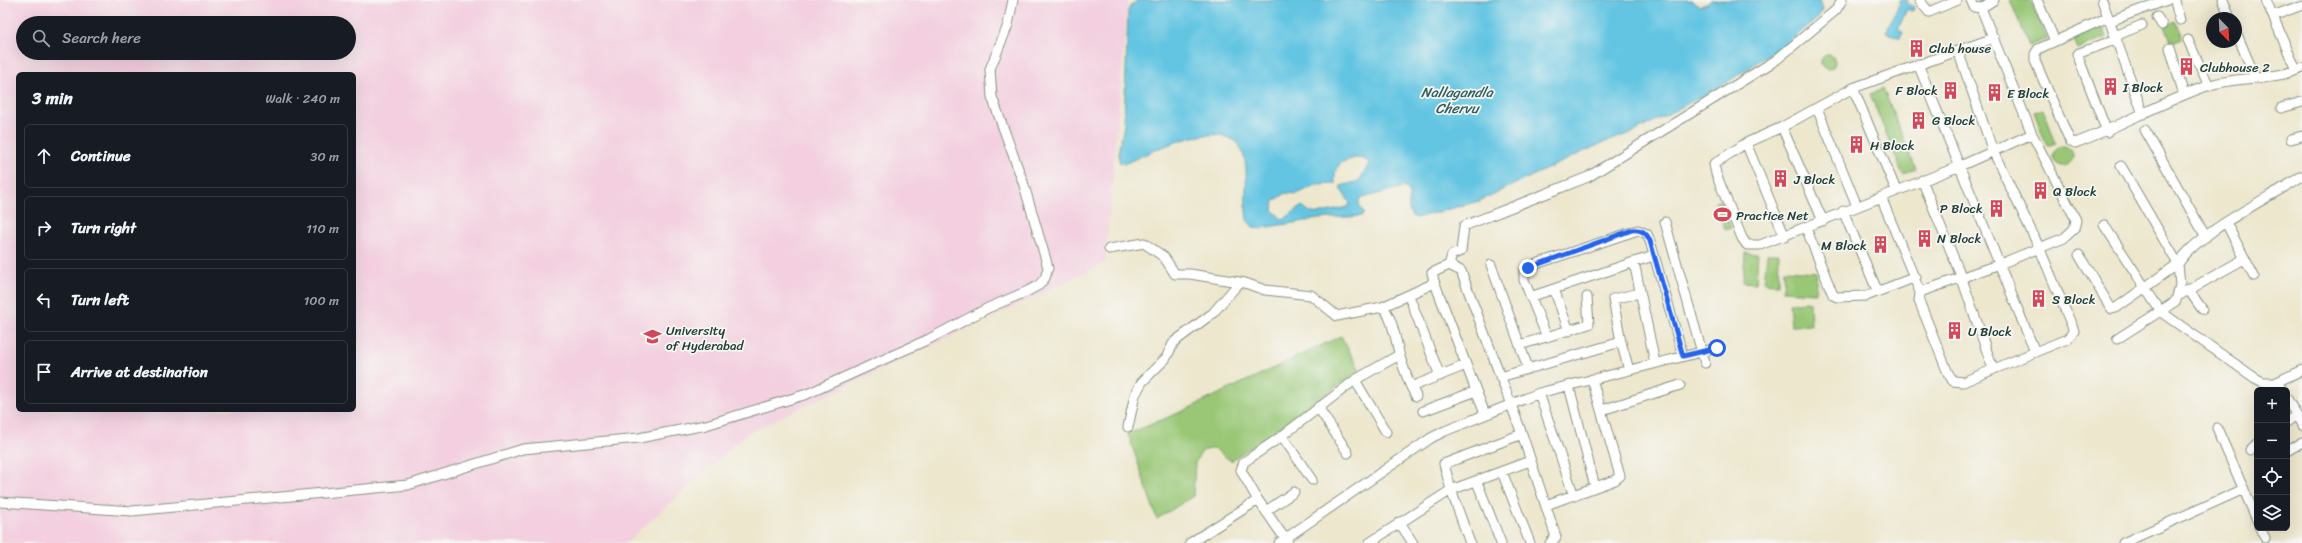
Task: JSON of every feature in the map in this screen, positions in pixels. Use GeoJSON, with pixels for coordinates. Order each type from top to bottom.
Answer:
{"type":"FeatureCollection","features":[{"type":"Feature","properties":{"kind":"street"},"geometry":{"type":"LineString","coordinates":[[0,502],[132,511],[408,485],[523,449],[639,438],[706,425],[807,394],[928,339],[988,308],[1033,288],[1045,278],[1048,268],[1023,182],[992,97],[990,83],[990,69],[1008,25],[1013,0]]}},
{"type":"Feature","properties":{"kind":"street"},"geometry":{"type":"LineString","coordinates":[[1485,414],[1432,273],[1449,264],[1452,255],[1461,251],[1464,226],[1588,177],[1776,60],[1836,10],[1842,0]]}},
{"type":"Feature","properties":{"kind":"street"},"geometry":{"type":"LineString","coordinates":[[1919,0],[1929,12],[1957,0]]}},
{"type":"Feature","properties":{"kind":"street"},"geometry":{"type":"LineString","coordinates":[[1971,0],[1974,7],[1981,8],[1994,0]]}},
{"type":"Feature","properties":{"kind":"street"},"geometry":{"type":"LineString","coordinates":[[2037,0],[2055,42]]}},
{"type":"Feature","properties":{"kind":"street"},"geometry":{"type":"LineString","coordinates":[[2102,0],[2143,114]]}},
{"type":"Feature","properties":{"kind":"street"},"geometry":{"type":"LineString","coordinates":[[2167,0],[2156,16],[2110,21],[2104,19],[2038,49],[2035,54],[2041,64],[2070,141],[2075,143],[2107,132],[2184,95],[2209,86],[2299,69],[2266,0]]}},
{"type":"Feature","properties":{"kind":"street"},"geometry":{"type":"LineString","coordinates":[[2223,0],[2228,12]]}},
{"type":"Feature","properties":{"kind":"street"},"geometry":{"type":"LineString","coordinates":[[2176,5],[2180,20]]}},
{"type":"Feature","properties":{"kind":"street"},"geometry":{"type":"LineString","coordinates":[[2273,16],[2302,5]]}},
{"type":"Feature","properties":{"kind":"street"},"geometry":{"type":"LineString","coordinates":[[1920,292],[1961,276],[2000,264],[2064,238],[2074,229],[2076,220],[2032,134],[1981,8]]}},
{"type":"Feature","properties":{"kind":"street"},"geometry":{"type":"LineString","coordinates":[[2107,132],[2077,54],[2142,25]]}},
{"type":"Feature","properties":{"kind":"street"},"geometry":{"type":"LineString","coordinates":[[1994,38],[1853,88],[1782,127],[1746,143],[1714,164],[1716,174],[1742,238],[1748,245],[1760,245],[1785,237],[1843,211],[1960,166],[2032,134]]}},
{"type":"Feature","properties":{"kind":"street"},"geometry":{"type":"LineString","coordinates":[[2188,40],[2209,86]]}},
{"type":"Feature","properties":{"kind":"street"},"geometry":{"type":"LineString","coordinates":[[2242,46],[2255,77]]}},
{"type":"Feature","properties":{"kind":"street"},"geometry":{"type":"LineString","coordinates":[[2170,48],[2184,95]]}},
{"type":"Feature","properties":{"kind":"street"},"geometry":{"type":"LineString","coordinates":[[1881,197],[1916,277],[1920,292],[1919,301],[1953,381],[1963,382],[2067,339],[2074,331],[2039,247],[1994,151],[1958,51]]}},
{"type":"Feature","properties":{"kind":"street"},"geometry":{"type":"LineString","coordinates":[[1918,64],[2035,352]]}},
{"type":"Feature","properties":{"kind":"street"},"geometry":{"type":"LineString","coordinates":[[1853,88],[1896,190]]}},
{"type":"Feature","properties":{"kind":"street"},"geometry":{"type":"LineString","coordinates":[[2281,108],[2302,102]]}},
{"type":"Feature","properties":{"kind":"street"},"geometry":{"type":"LineString","coordinates":[[1817,108],[1857,206]]}},
{"type":"Feature","properties":{"kind":"street"},"geometry":{"type":"LineString","coordinates":[[1782,127],[1823,221]]}},
{"type":"Feature","properties":{"kind":"street"},"geometry":{"type":"LineString","coordinates":[[2145,130],[2206,237]]}},
{"type":"Feature","properties":{"kind":"street"},"geometry":{"type":"LineString","coordinates":[[2291,139],[2302,136]]}},
{"type":"Feature","properties":{"kind":"street"},"geometry":{"type":"LineString","coordinates":[[1746,143],[1785,237]]}},
{"type":"Feature","properties":{"kind":"street"},"geometry":{"type":"LineString","coordinates":[[2117,339],[2176,302],[2180,285],[2178,264],[2121,166]]}},
{"type":"Feature","properties":{"kind":"street"},"geometry":{"type":"LineString","coordinates":[[2079,255],[2112,309],[2116,308],[2178,264],[2184,256],[2206,237],[2302,176]]}},
{"type":"Feature","properties":{"kind":"street"},"geometry":{"type":"LineString","coordinates":[[1922,180],[1961,276],[1993,369]]}},
{"type":"Feature","properties":{"kind":"street"},"geometry":{"type":"LineString","coordinates":[[1843,211],[1877,290]]}},
{"type":"Feature","properties":{"kind":"street"},"geometry":{"type":"LineString","coordinates":[[1665,222],[1705,363]]}},
{"type":"Feature","properties":{"kind":"street"},"geometry":{"type":"LineString","coordinates":[[2226,223],[2254,276]]}},
{"type":"Feature","properties":{"kind":"street"},"geometry":{"type":"LineString","coordinates":[[2104,226],[2161,312],[2255,378],[2263,382],[2280,386],[2302,370]]}},
{"type":"Feature","properties":{"kind":"street"},"geometry":{"type":"LineString","coordinates":[[1806,228],[1833,295],[1841,298],[1866,296],[1877,290],[1916,277]]}},
{"type":"Feature","properties":{"kind":"street"},"geometry":{"type":"LineString","coordinates":[[1547,337],[1523,276],[1528,268],[1632,230],[1638,230],[1647,234],[1683,356]]}},
{"type":"Feature","properties":{"kind":"street"},"geometry":{"type":"LineString","coordinates":[[1109,249],[1144,243],[1164,257],[1175,274],[1239,283],[1265,290],[1311,295],[1337,316],[1382,307],[1409,296],[1430,285],[1434,281]]}},
{"type":"Feature","properties":{"kind":"street"},"geometry":{"type":"LineString","coordinates":[[1530,297],[1654,256]]}},
{"type":"Feature","properties":{"kind":"street"},"geometry":{"type":"LineString","coordinates":[[2178,296],[2244,258]]}},
{"type":"Feature","properties":{"kind":"street"},"geometry":{"type":"LineString","coordinates":[[1634,262],[1655,363]]}},
{"type":"Feature","properties":{"kind":"street"},"geometry":{"type":"LineString","coordinates":[[1449,264],[1461,271],[1522,434],[1556,537],[1550,543]]}},
{"type":"Feature","properties":{"kind":"street"},"geometry":{"type":"LineString","coordinates":[[1491,265],[1528,368]]}},
{"type":"Feature","properties":{"kind":"street"},"geometry":{"type":"LineString","coordinates":[[1128,427],[1135,395],[1142,382],[1166,358],[1174,342],[1213,313],[1239,283]]}},
{"type":"Feature","properties":{"kind":"street"},"geometry":{"type":"LineString","coordinates":[[1554,289],[1569,331]]}},
{"type":"Feature","properties":{"kind":"street"},"geometry":{"type":"LineString","coordinates":[[2188,289],[2202,309]]}},
{"type":"Feature","properties":{"kind":"street"},"geometry":{"type":"LineString","coordinates":[[1629,370],[1621,342],[1614,299],[1640,293]]}},
{"type":"Feature","properties":{"kind":"street"},"geometry":{"type":"LineString","coordinates":[[1409,296],[1440,376]]}},
{"type":"Feature","properties":{"kind":"street"},"geometry":{"type":"LineString","coordinates":[[1520,345],[1569,331],[1590,323],[1587,297]]}},
{"type":"Feature","properties":{"kind":"street"},"geometry":{"type":"LineString","coordinates":[[1382,307],[1392,325],[1399,346],[1400,355],[1411,387],[1416,396]]}},
{"type":"Feature","properties":{"kind":"street"},"geometry":{"type":"LineString","coordinates":[[1500,377],[1621,342]]}},
{"type":"Feature","properties":{"kind":"street"},"geometry":{"type":"LineString","coordinates":[[1400,355],[1354,380],[1282,436],[1244,462],[1242,466],[1243,474],[1284,542],[1431,438],[1485,414],[1539,393],[1717,348]]}},
{"type":"Feature","properties":{"kind":"street"},"geometry":{"type":"LineString","coordinates":[[1411,387],[1466,365]]}},
{"type":"Feature","properties":{"kind":"street"},"geometry":{"type":"LineString","coordinates":[[1546,506],[1615,480],[1619,478],[1621,473],[1592,379]]}},
{"type":"Feature","properties":{"kind":"street"},"geometry":{"type":"LineString","coordinates":[[1354,380],[1386,432]]}},
{"type":"Feature","properties":{"kind":"street"},"geometry":{"type":"LineString","coordinates":[[1602,410],[1680,385]]}},
{"type":"Feature","properties":{"kind":"street"},"geometry":{"type":"LineString","coordinates":[[1569,386],[1594,487]]}},
{"type":"Feature","properties":{"kind":"street"},"geometry":{"type":"LineString","coordinates":[[1423,411],[1476,391]]}},
{"type":"Feature","properties":{"kind":"street"},"geometry":{"type":"LineString","coordinates":[[1539,393],[1574,496]]}},
{"type":"Feature","properties":{"kind":"street"},"geometry":{"type":"LineString","coordinates":[[2290,404],[2302,425]]}},
{"type":"Feature","properties":{"kind":"street"},"geometry":{"type":"LineString","coordinates":[[1318,407],[1348,453]]}},
{"type":"Feature","properties":{"kind":"street"},"geometry":{"type":"LineString","coordinates":[[2290,420],[2296,415]]}},
{"type":"Feature","properties":{"kind":"street"},"geometry":{"type":"LineString","coordinates":[[2217,428],[2254,513]]}},
{"type":"Feature","properties":{"kind":"street"},"geometry":{"type":"LineString","coordinates":[[1467,542],[1444,467],[1446,461],[1522,434]]}},
{"type":"Feature","properties":{"kind":"street"},"geometry":{"type":"LineString","coordinates":[[1282,436],[1312,480]]}},
{"type":"Feature","properties":{"kind":"street"},"geometry":{"type":"LineString","coordinates":[[2290,449],[2302,442]]}},
{"type":"Feature","properties":{"kind":"street"},"geometry":{"type":"LineString","coordinates":[[1369,543],[1451,490],[1530,461]]}},
{"type":"Feature","properties":{"kind":"street"},"geometry":{"type":"LineString","coordinates":[[1502,472],[1530,543]]}},
{"type":"Feature","properties":{"kind":"street"},"geometry":{"type":"LineString","coordinates":[[1476,482],[1501,543]]}},
{"type":"Feature","properties":{"kind":"street"},"geometry":{"type":"LineString","coordinates":[[2123,543],[2244,489]]}},
{"type":"Feature","properties":{"kind":"street"},"geometry":{"type":"LineString","coordinates":[[1266,511],[1294,492]]}},
{"type":"Feature","properties":{"kind":"street"},"geometry":{"type":"LineString","coordinates":[[1190,543],[1258,500]]}},
{"type":"Feature","properties":{"kind":"street"},"geometry":{"type":"LineString","coordinates":[[1400,522],[1413,543]]}},
{"type":"Feature","properties":{"kind":"street"},"geometry":{"type":"LineString","coordinates":[[2262,531],[2265,538]]}},
{"type":"Feature","properties":{"kind":"shaded area","name":"University of Hyderabad"},"geometry":{"type":"Polygon","coordinates":[[[0,0],[1128,0],[1105,263],[746,434],[626,543],[0,543],[0,0]]]}},
{"type":"Feature","properties":{"kind":"green space"},"geometry":{"type":"Polygon","coordinates":[[[2010,0],[2030,0],[2047,39],[2029,46],[2010,0]]]}},
{"type":"Feature","properties":{"kind":"green space"},"geometry":{"type":"Polygon","coordinates":[[[2176,22],[2183,38],[2172,43],[2165,26],[2176,22]]]}},
{"type":"Feature","properties":{"kind":"green space"},"geometry":{"type":"Polygon","coordinates":[[[2102,25],[2107,37],[2078,49],[2073,37],[2102,25]]]}},
{"type":"Feature","properties":{"kind":"green space"},"geometry":{"type":"Polygon","coordinates":[[[1828,55],[1833,57],[1835,62],[1833,67],[1828,69],[1823,67],[1821,62],[1823,57],[1828,55]]]}},
{"type":"Feature","properties":{"kind":"green space"},"geometry":{"type":"Polygon","coordinates":[[[1883,88],[1916,169],[1903,175],[1870,94],[1883,88]]]}},
{"type":"Feature","properties":{"kind":"green space"},"geometry":{"type":"Polygon","coordinates":[[[2043,109],[2056,143],[2047,146],[2034,112],[2043,109]]]}},
{"type":"Feature","properties":{"kind":"green space"},"geometry":{"type":"Polygon","coordinates":[[[2063,146],[2070,149],[2073,156],[2070,163],[2063,166],[2056,163],[2053,156],[2056,149],[2063,146]]]}},
{"type":"Feature","properties":{"kind":"green space","name":"Practice Net"},"geometry":{"type":"Polygon","coordinates":[[[1721,200],[1731,228],[1725,230],[1715,202],[1721,200]]]}},
{"type":"Feature","properties":{"kind":"green space"},"geometry":{"type":"Polygon","coordinates":[[[1745,253],[1758,254],[1756,283],[1743,282],[1745,253]]]}},
{"type":"Feature","properties":{"kind":"green space"},"geometry":{"type":"Polygon","coordinates":[[[1767,254],[1779,254],[1778,284],[1764,283],[1767,254]]]}},
{"type":"Feature","properties":{"kind":"green space"},"geometry":{"type":"Polygon","coordinates":[[[1784,270],[1817,272],[1815,293],[1783,291],[1784,270]]]}},
{"type":"Feature","properties":{"kind":"green space"},"geometry":{"type":"Polygon","coordinates":[[[1810,302],[1811,325],[1791,326],[1789,303],[1810,302]]]}},
{"type":"Feature","properties":{"kind":"green space"},"geometry":{"type":"Polygon","coordinates":[[[1341,336],[1360,370],[1231,461],[1214,448],[1202,451],[1195,463],[1193,496],[1157,519],[1128,434],[1183,411],[1341,336]]]}},
{"type":"Feature","properties":{"kind":"water","name":"Nallagandla Chervu"},"geometry":{"type":"Polygon","coordinates":[[[1139,0],[1691,0],[1700,6],[1707,4],[1711,0],[1820,0],[1823,9],[1818,18],[1792,39],[1723,85],[1634,132],[1600,144],[1479,201],[1416,218],[1412,216],[1409,210],[1409,190],[1403,187],[1359,199],[1359,205],[1364,213],[1362,216],[1318,219],[1262,228],[1253,227],[1247,220],[1246,170],[1243,153],[1235,141],[1222,135],[1205,135],[1187,139],[1124,164],[1120,163],[1118,154],[1124,124],[1128,11],[1131,5],[1139,0]],[[1355,158],[1340,163],[1335,173],[1335,184],[1316,185],[1297,194],[1286,193],[1274,201],[1273,210],[1282,219],[1302,206],[1310,212],[1318,214],[1348,207],[1350,203],[1340,188],[1341,186],[1359,181],[1370,163],[1364,159],[1355,158]]]}},
{"type":"Feature","properties":{"kind":"water"},"geometry":{"type":"Polygon","coordinates":[[[1901,0],[1908,0],[1907,3],[1914,7],[1913,11],[1907,9],[1898,29],[1903,31],[1900,38],[1886,32],[1901,0]]]}},
{"type":"Feature","properties":{"kind":"place","name":"Club house"},"geometry":{"type":"Point","coordinates":[1916,48]}},
{"type":"Feature","properties":{"kind":"place","name":"Clubhouse 2"},"geometry":{"type":"Point","coordinates":[2187,67]}},
{"type":"Feature","properties":{"kind":"place","name":"I Block"},"geometry":{"type":"Point","coordinates":[2110,87]}},
{"type":"Feature","properties":{"kind":"place","name":"F Block"},"geometry":{"type":"Point","coordinates":[1951,90]}},
{"type":"Feature","properties":{"kind":"place","name":"E Block"},"geometry":{"type":"Point","coordinates":[1994,93]}},
{"type":"Feature","properties":{"kind":"place","name":"G Block"},"geometry":{"type":"Point","coordinates":[1919,120]}},
{"type":"Feature","properties":{"kind":"place","name":"H Block"},"geometry":{"type":"Point","coordinates":[1857,145]}},
{"type":"Feature","properties":{"kind":"place","name":"J Block"},"geometry":{"type":"Point","coordinates":[1781,179]}},
{"type":"Feature","properties":{"kind":"place","name":"Q Block"},"geometry":{"type":"Point","coordinates":[2040,191]}},
{"type":"Feature","properties":{"kind":"place","name":"P Block"},"geometry":{"type":"Point","coordinates":[1996,208]}},
{"type":"Feature","properties":{"kind":"place","name":"Practice Net"},"geometry":{"type":"Point","coordinates":[1723,215]}},
{"type":"Feature","properties":{"kind":"place","name":"N Block"},"geometry":{"type":"Point","coordinates":[1924,238]}},
{"type":"Feature","properties":{"kind":"place","name":"M Block"},"geometry":{"type":"Point","coordinates":[1880,245]}},
{"type":"Feature","properties":{"kind":"place","name":"S Block"},"geometry":{"type":"Point","coordinates":[2039,299]}},
{"type":"Feature","properties":{"kind":"place","name":"U Block"},"geometry":{"type":"Point","coordinates":[1955,331]}},
{"type":"Feature","properties":{"kind":"place","name":"University of Hyderabad"},"geometry":{"type":"Point","coordinates":[653,337]}},
{"type":"Feature","properties":{"kind":"route"},"geometry":{"type":"LineString","coordinates":[[1528,268],[1632,230],[1642,231],[1647,234],[1650,241],[1683,356],[1717,348]]}}]}
